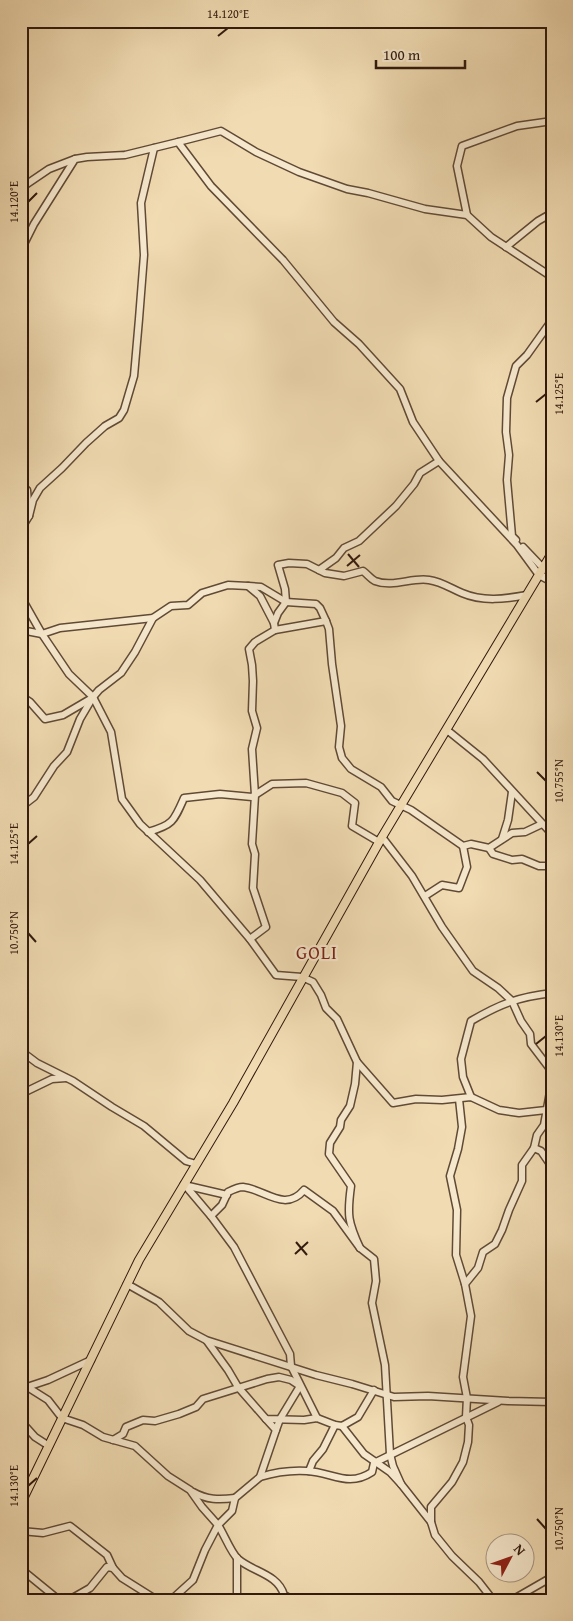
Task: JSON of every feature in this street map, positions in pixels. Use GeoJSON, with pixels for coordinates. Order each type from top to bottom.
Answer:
{"type":"FeatureCollection","features":[{"type":"Feature","properties":{"kind":"main road"},"geometry":{"type":"LineString","coordinates":[[22,1498],[139,1260],[233,1103],[302,977],[401,805],[552,553]]}},
{"type":"Feature","properties":{"kind":"street"},"geometry":{"type":"LineString","coordinates":[[467,215],[457,166],[462,146],[517,126],[552,121]]}},
{"type":"Feature","properties":{"kind":"street"},"geometry":{"type":"LineString","coordinates":[[21,188],[48,169],[75,159],[87,156],[125,154],[221,131],[256,152],[307,175],[347,189],[368,192],[425,209],[467,215],[491,237],[552,277]]}},
{"type":"Feature","properties":{"kind":"street"},"geometry":{"type":"LineString","coordinates":[[178,142],[212,186],[283,260],[334,322],[359,344],[400,389],[413,422],[439,461],[541,572],[552,580]]}},
{"type":"Feature","properties":{"kind":"street"},"geometry":{"type":"LineString","coordinates":[[21,530],[29,516],[33,500],[40,488],[86,443],[119,418],[124,410],[134,376],[140,319],[144,255],[140,203],[154,148]]}},
{"type":"Feature","properties":{"kind":"street"},"geometry":{"type":"LineString","coordinates":[[21,250],[38,218],[75,159]]}},
{"type":"Feature","properties":{"kind":"street"},"geometry":{"type":"LineString","coordinates":[[506,247],[552,213]]}},
{"type":"Feature","properties":{"kind":"street"},"geometry":{"type":"LineString","coordinates":[[541,572],[512,536],[506,480],[509,455],[506,432],[507,398],[516,366],[527,355],[552,320]]}},
{"type":"Feature","properties":{"kind":"street"},"geometry":{"type":"LineString","coordinates":[[319,570],[336,558],[344,548],[359,541],[396,506],[414,484],[420,473],[439,461]]}},
{"type":"Feature","properties":{"kind":"street"},"geometry":{"type":"LineString","coordinates":[[21,486],[27,490],[29,516]]}},
{"type":"Feature","properties":{"kind":"street"},"geometry":{"type":"LineString","coordinates":[[250,939],[266,927],[254,888],[255,854],[252,844],[255,795],[252,749],[257,728],[252,711],[253,681],[249,649],[274,626],[278,612],[286,602],[285,589],[278,565],[289,563],[307,564],[325,573],[344,576],[363,571],[374,581],[390,583],[426,579],[481,598],[506,599],[527,595]]}},
{"type":"Feature","properties":{"kind":"street"},"geometry":{"type":"LineString","coordinates":[[21,630],[42,634],[68,626],[153,618],[171,606],[188,605],[202,593],[228,585],[261,587],[286,602],[316,604],[320,608],[329,629],[341,726],[339,747],[342,758],[351,769],[381,787],[392,801],[447,834],[463,846],[467,867],[459,888],[442,885],[425,896]]}},
{"type":"Feature","properties":{"kind":"street"},"geometry":{"type":"LineString","coordinates":[[248,586],[260,596],[274,626]]}},
{"type":"Feature","properties":{"kind":"street"},"geometry":{"type":"LineString","coordinates":[[21,597],[42,634],[69,674],[93,697],[111,732],[122,800],[140,824],[200,880],[250,939],[276,975],[302,977],[312,982],[321,995],[326,1008],[337,1019],[357,1062],[393,1103],[416,1099],[459,1099],[471,1097],[499,1110],[519,1113],[546,1110]]}},
{"type":"Feature","properties":{"kind":"street"},"geometry":{"type":"LineString","coordinates":[[21,807],[34,797],[54,766],[67,752],[80,719],[93,697],[99,690],[121,674],[153,618]]}},
{"type":"Feature","properties":{"kind":"street"},"geometry":{"type":"LineString","coordinates":[[274,626],[326,621]]}},
{"type":"Feature","properties":{"kind":"street"},"geometry":{"type":"LineString","coordinates":[[21,696],[30,702],[46,719],[63,715],[93,697]]}},
{"type":"Feature","properties":{"kind":"street"},"geometry":{"type":"LineString","coordinates":[[447,730],[483,759],[552,834]]}},
{"type":"Feature","properties":{"kind":"street"},"geometry":{"type":"LineString","coordinates":[[148,832],[162,827],[175,819],[184,798],[220,794],[252,798],[272,784],[297,783],[306,783],[342,793],[355,803],[352,826],[381,840],[425,896],[442,927],[473,971],[498,988],[512,1001],[521,1021],[530,1034],[531,1044],[550,1069],[552,1080],[544,1125],[537,1135],[534,1148],[522,1165],[522,1181],[502,1230],[495,1244],[483,1252],[478,1268],[465,1284]]}},
{"type":"Feature","properties":{"kind":"street"},"geometry":{"type":"LineString","coordinates":[[502,839],[508,820],[512,792]]}},
{"type":"Feature","properties":{"kind":"street"},"geometry":{"type":"LineString","coordinates":[[489,848],[512,833],[525,832],[542,824]]}},
{"type":"Feature","properties":{"kind":"street"},"geometry":{"type":"LineString","coordinates":[[463,846],[471,844],[489,848],[493,854],[512,860],[522,859],[539,866],[552,866]]}},
{"type":"Feature","properties":{"kind":"street"},"geometry":{"type":"LineString","coordinates":[[471,1097],[463,1076],[461,1059],[470,1021],[496,1006],[525,996],[552,993]]}},
{"type":"Feature","properties":{"kind":"street"},"geometry":{"type":"LineString","coordinates":[[21,1051],[37,1063],[68,1078],[144,1126],[186,1161],[196,1164]]}},
{"type":"Feature","properties":{"kind":"street"},"geometry":{"type":"LineString","coordinates":[[357,1062],[350,1106],[330,1144],[329,1154],[352,1186],[348,1209],[351,1229],[360,1248]]}},
{"type":"Feature","properties":{"kind":"street"},"geometry":{"type":"LineString","coordinates":[[21,1094],[52,1079],[68,1078]]}},
{"type":"Feature","properties":{"kind":"street"},"geometry":{"type":"LineString","coordinates":[[459,1099],[462,1127],[450,1176],[457,1210],[456,1255],[465,1284],[471,1316],[464,1377],[467,1398],[466,1417],[469,1425],[468,1442],[463,1462],[452,1482],[431,1507],[431,1522],[434,1536],[479,1582],[493,1600]]}},
{"type":"Feature","properties":{"kind":"street"},"geometry":{"type":"LineString","coordinates":[[534,1148],[541,1151],[552,1167]]}},
{"type":"Feature","properties":{"kind":"street"},"geometry":{"type":"LineString","coordinates":[[184,1184],[227,1196]]}},
{"type":"Feature","properties":{"kind":"street"},"geometry":{"type":"LineString","coordinates":[[184,1184],[234,1247],[290,1354],[291,1366],[317,1418]]}},
{"type":"Feature","properties":{"kind":"street"},"geometry":{"type":"LineString","coordinates":[[211,1216],[222,1205],[228,1192],[241,1187],[258,1191],[281,1201],[299,1196],[304,1190],[333,1211],[360,1248],[374,1259],[376,1281],[372,1303],[383,1349],[390,1454],[401,1484]]}},
{"type":"Feature","properties":{"kind":"street"},"geometry":{"type":"LineString","coordinates":[[127,1284],[158,1302],[189,1331],[206,1340],[316,1375],[394,1397],[552,1402]]}},
{"type":"Feature","properties":{"kind":"street"},"geometry":{"type":"LineString","coordinates":[[206,1340],[238,1387],[276,1430]]}},
{"type":"Feature","properties":{"kind":"street"},"geometry":{"type":"LineString","coordinates":[[23,1386],[48,1380],[91,1360]]}},
{"type":"Feature","properties":{"kind":"street"},"geometry":{"type":"LineString","coordinates":[[113,1440],[123,1434],[126,1427],[143,1420],[155,1421],[179,1414],[196,1407],[203,1399],[238,1387],[279,1377],[291,1380],[300,1386]]}},
{"type":"Feature","properties":{"kind":"street"},"geometry":{"type":"LineString","coordinates":[[23,1386],[48,1400],[62,1418],[83,1425],[104,1437],[135,1446],[168,1476],[202,1496],[217,1500],[235,1498],[260,1477],[280,1471],[309,1471],[351,1479],[363,1478],[372,1472],[374,1462]]}},
{"type":"Feature","properties":{"kind":"street"},"geometry":{"type":"LineString","coordinates":[[260,1477],[280,1419],[300,1386]]}},
{"type":"Feature","properties":{"kind":"street"},"geometry":{"type":"LineString","coordinates":[[309,1471],[313,1461],[339,1425],[358,1417],[374,1390]]}},
{"type":"Feature","properties":{"kind":"street"},"geometry":{"type":"LineString","coordinates":[[374,1462],[500,1401]]}},
{"type":"Feature","properties":{"kind":"street"},"geometry":{"type":"LineString","coordinates":[[266,1419],[304,1420],[317,1418],[339,1425],[364,1454],[390,1472],[431,1522]]}},
{"type":"Feature","properties":{"kind":"street"},"geometry":{"type":"LineString","coordinates":[[21,1425],[49,1446]]}},
{"type":"Feature","properties":{"kind":"street"},"geometry":{"type":"LineString","coordinates":[[190,1490],[218,1525],[237,1558],[261,1573],[270,1576],[282,1588],[284,1595],[292,1600]]}},
{"type":"Feature","properties":{"kind":"street"},"geometry":{"type":"LineString","coordinates":[[171,1600],[194,1580],[205,1550],[218,1525],[232,1511],[235,1498]]}},
{"type":"Feature","properties":{"kind":"street"},"geometry":{"type":"LineString","coordinates":[[21,1531],[43,1534],[70,1526],[107,1555],[113,1568],[122,1578],[157,1600]]}},
{"type":"Feature","properties":{"kind":"street"},"geometry":{"type":"LineString","coordinates":[[237,1558],[237,1600]]}},
{"type":"Feature","properties":{"kind":"street"},"geometry":{"type":"LineString","coordinates":[[69,1600],[90,1588],[107,1567],[113,1568]]}},
{"type":"Feature","properties":{"kind":"street"},"geometry":{"type":"LineString","coordinates":[[21,1569],[59,1600]]}},
{"type":"Feature","properties":{"kind":"street"},"geometry":{"type":"LineString","coordinates":[[512,1600],[552,1577]]}},
{"type":"Feature","properties":{"kind":"district","name":"GOLI"},"geometry":{"type":"Point","coordinates":[317,952]}}]}
